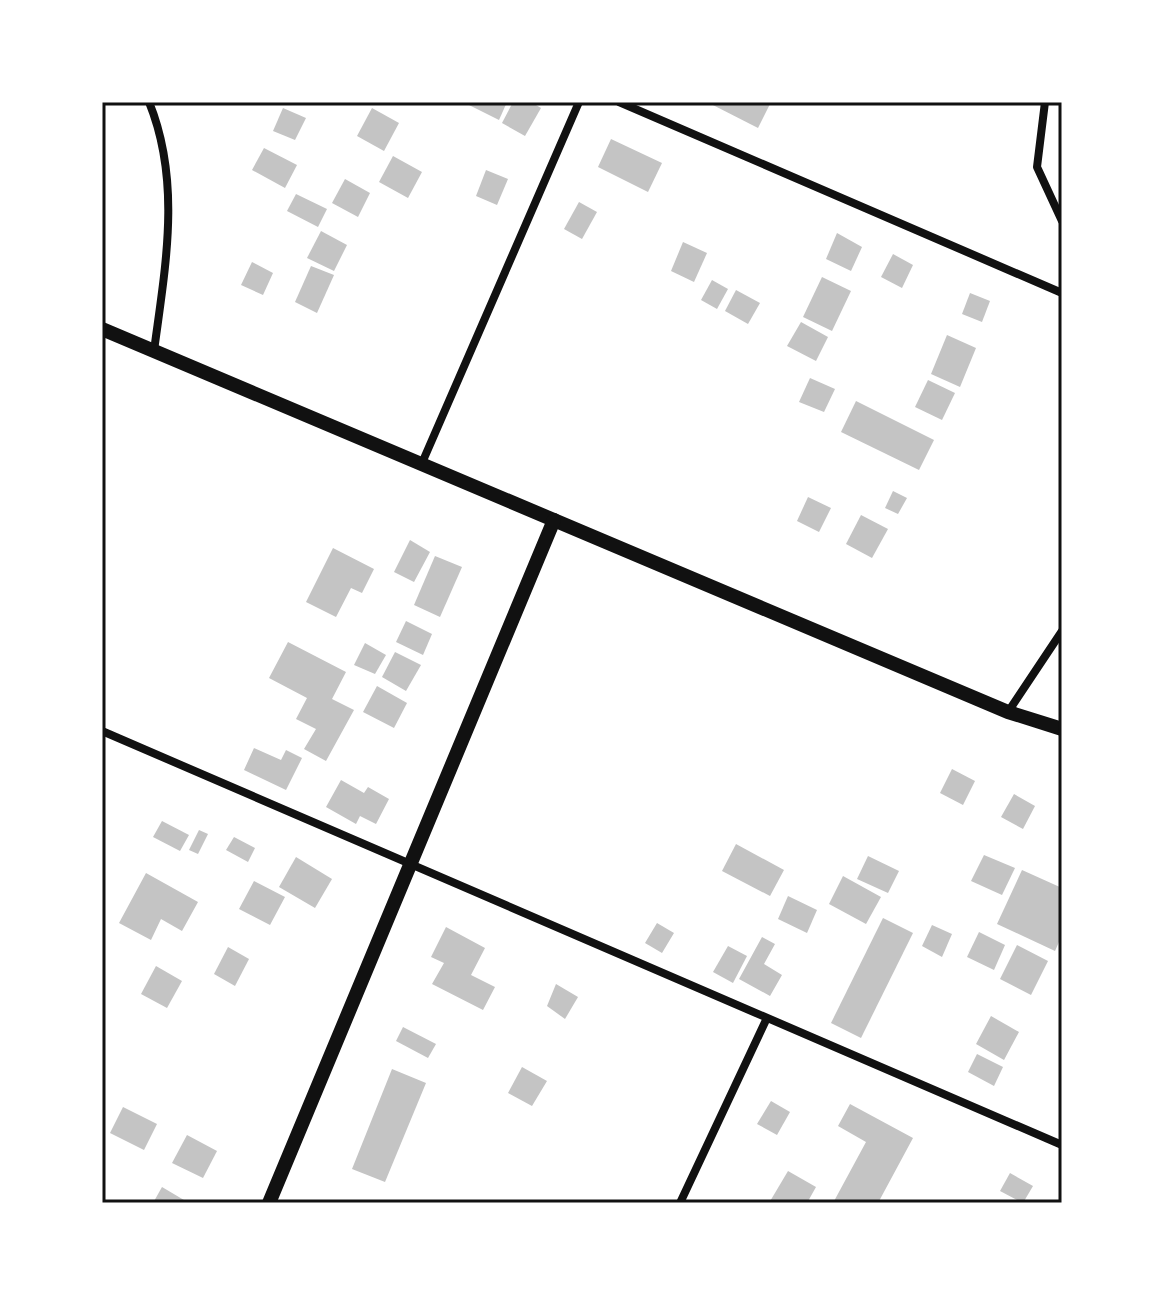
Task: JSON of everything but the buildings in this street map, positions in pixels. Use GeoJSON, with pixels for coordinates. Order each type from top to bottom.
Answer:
{"type":"FeatureCollection","features":[{"type":"Feature","properties":{"kind":"street"},"geometry":{"type":"LineString","coordinates":[[149,102],[162,143],[169,198],[169,235],[154,351]]}},
{"type":"Feature","properties":{"kind":"street"},"geometry":{"type":"LineString","coordinates":[[422,463],[579,102]]}},
{"type":"Feature","properties":{"kind":"street"},"geometry":{"type":"LineString","coordinates":[[619,102],[1062,293]]}},
{"type":"Feature","properties":{"kind":"street"},"geometry":{"type":"LineString","coordinates":[[1045,102],[1037,167],[1062,221]]}},
{"type":"Feature","properties":{"kind":"street"},"geometry":{"type":"LineString","coordinates":[[102,329],[1008,712],[1062,729]]}},
{"type":"Feature","properties":{"kind":"street"},"geometry":{"type":"LineString","coordinates":[[269,1203],[554,520]]}},
{"type":"Feature","properties":{"kind":"street"},"geometry":{"type":"LineString","coordinates":[[1008,712],[1062,631]]}},
{"type":"Feature","properties":{"kind":"street"},"geometry":{"type":"LineString","coordinates":[[102,731],[766,1020],[1062,1145]]}},
{"type":"Feature","properties":{"kind":"street"},"geometry":{"type":"LineString","coordinates":[[680,1203],[766,1020]]}}]}
